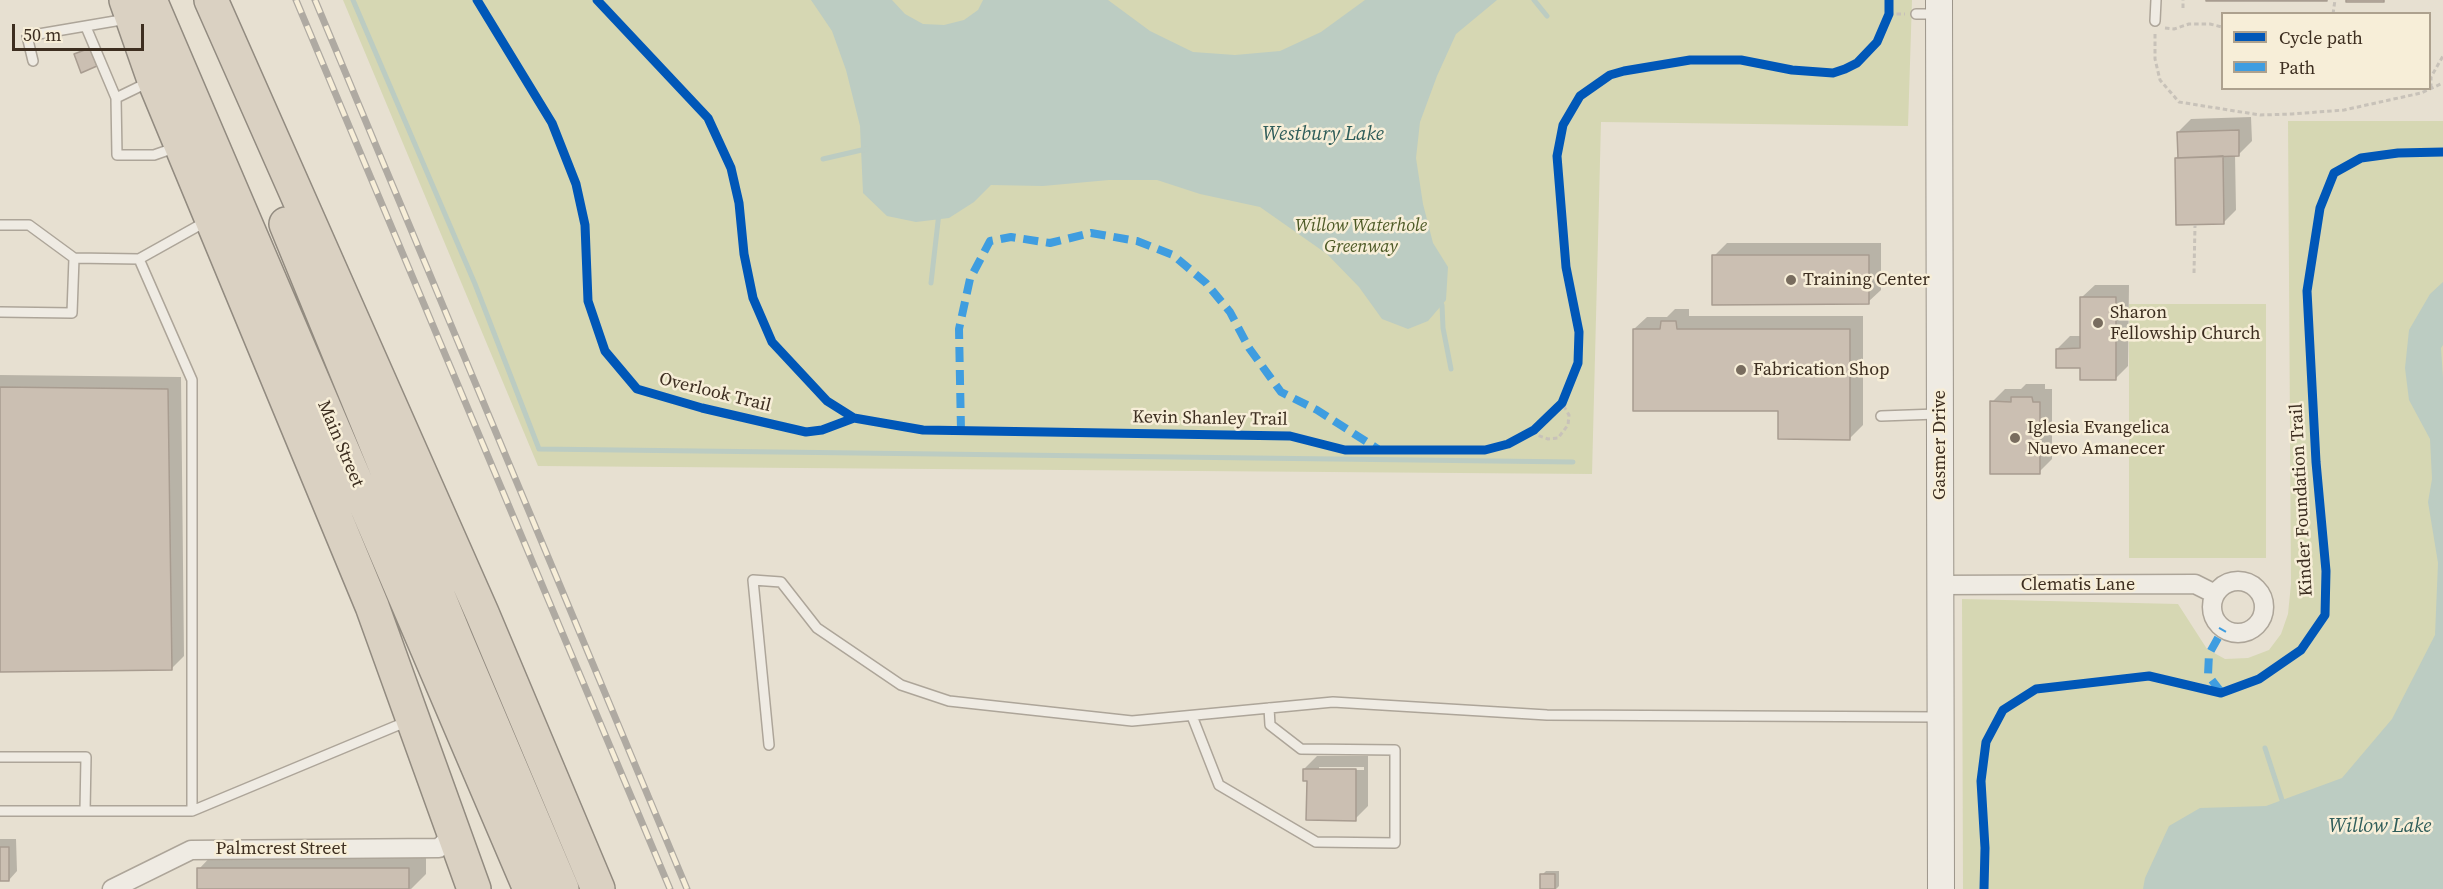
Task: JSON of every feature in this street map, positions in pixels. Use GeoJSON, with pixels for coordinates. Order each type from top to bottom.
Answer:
{"type":"FeatureCollection","features":[{"type":"Feature","properties":{"kind":"highway","name":"Main Street"},"geometry":{"type":"LineString","coordinates":[[195,0],[442,644],[530,889]]}},
{"type":"Feature","properties":{"kind":"highway"},"geometry":{"type":"LineString","coordinates":[[211,0],[482,613],[598,889]]}},
{"type":"Feature","properties":{"kind":"highway","name":"Main Street"},"geometry":{"type":"LineString","coordinates":[[136,6],[562,889]]}},
{"type":"Feature","properties":{"kind":"highway"},"geometry":{"type":"LineString","coordinates":[[136,6],[154,80],[372,606],[474,889]]}},
{"type":"Feature","properties":{"kind":"street","name":"Gasmer Drive"},"geometry":{"type":"LineString","coordinates":[[1931,9],[1940,414],[1941,889]]}},
{"type":"Feature","properties":{"kind":"street","name":"Clematis Lane"},"geometry":{"type":"LineString","coordinates":[[1940,585],[2195,584],[2215,594]]}},
{"type":"Feature","properties":{"kind":"street","name":"Palmcrest Street"},"geometry":{"type":"LineString","coordinates":[[112,889],[191,850],[439,848],[453,834]]}},
{"type":"Feature","properties":{"kind":"lane"},"geometry":{"type":"LineString","coordinates":[[2156,0],[2156,21]]}},
{"type":"Feature","properties":{"kind":"lane"},"geometry":{"type":"LineString","coordinates":[[33,60],[27,36],[86,27],[136,6]]}},
{"type":"Feature","properties":{"kind":"lane"},"geometry":{"type":"LineString","coordinates":[[86,27],[116,98],[117,155],[154,155],[182,146]]}},
{"type":"Feature","properties":{"kind":"lane"},"geometry":{"type":"LineString","coordinates":[[116,98],[154,80]]}},
{"type":"Feature","properties":{"kind":"lane"},"geometry":{"type":"LineString","coordinates":[[0,225],[29,225],[74,258],[139,259],[212,218]]}},
{"type":"Feature","properties":{"kind":"lane"},"geometry":{"type":"LineString","coordinates":[[0,312],[72,313],[74,258]]}},
{"type":"Feature","properties":{"kind":"lane"},"geometry":{"type":"LineString","coordinates":[[139,259],[192,380],[192,811]]}},
{"type":"Feature","properties":{"kind":"lane"},"geometry":{"type":"LineString","coordinates":[[1881,416],[1940,414]]}},
{"type":"Feature","properties":{"kind":"lane"},"geometry":{"type":"LineString","coordinates":[[769,745],[753,580],[781,582],[817,628],[901,685],[949,701],[1132,721],[1333,702],[1547,715],[1941,717]]}},
{"type":"Feature","properties":{"kind":"lane"},"geometry":{"type":"LineString","coordinates":[[1192,716],[1219,785],[1316,842],[1395,843],[1395,750],[1301,749],[1270,725],[1269,708]]}},
{"type":"Feature","properties":{"kind":"lane"},"geometry":{"type":"LineString","coordinates":[[0,811],[192,811],[412,719]]}},
{"type":"Feature","properties":{"kind":"lane"},"geometry":{"type":"LineString","coordinates":[[0,757],[86,757],[85,811]]}},
{"type":"Feature","properties":{"kind":"path"},"geometry":{"type":"LineString","coordinates":[[2183,0],[2183,8]]}},
{"type":"Feature","properties":{"kind":"path"},"geometry":{"type":"LineString","coordinates":[[1885,23],[1889,7]]}},
{"type":"Feature","properties":{"kind":"path"},"geometry":{"type":"LineString","coordinates":[[2221,27],[2189,24],[2175,28],[2156,28],[2155,59],[2160,80],[2179,102],[2260,115],[2292,114],[2344,110],[2427,90]]}},
{"type":"Feature","properties":{"kind":"path"},"geometry":{"type":"LineString","coordinates":[[2443,56],[2431,77],[2431,88],[2443,83]]}},
{"type":"Feature","properties":{"kind":"path"},"geometry":{"type":"LineString","coordinates":[[2194,273],[2195,225]]}},
{"type":"Feature","properties":{"kind":"path"},"geometry":{"type":"LineString","coordinates":[[1538,427],[1537,435],[1548,439],[1558,438],[1568,425],[1569,415],[1561,403]]}},
{"type":"Feature","properties":{"kind":"path"},"geometry":{"type":"LineString","coordinates":[[1523,437],[1538,427]]}},
{"type":"Feature","properties":{"kind":"green space","name":"Willow Waterhole Greenway"},"geometry":{"type":"Polygon","coordinates":[[[343,0],[1912,0],[1908,126],[1601,122],[1592,474],[538,466],[343,0]]]}},
{"type":"Feature","properties":{"kind":"green space"},"geometry":{"type":"Polygon","coordinates":[[[2288,121],[2443,121],[2443,889],[1963,889],[1962,599],[2178,604],[2207,649],[2225,659],[2248,658],[2269,650],[2281,634],[2288,614],[2291,584],[2288,121]]]}},
{"type":"Feature","properties":{"kind":"green space"},"geometry":{"type":"Polygon","coordinates":[[[2129,304],[2266,304],[2266,558],[2129,558],[2129,304]]]}},
{"type":"Feature","properties":{"kind":"water","name":"Westbury Lake"},"geometry":{"type":"Polygon","coordinates":[[[811,0],[892,0],[905,14],[923,24],[944,25],[964,20],[978,10],[983,0],[1108,0],[1150,31],[1193,52],[1235,55],[1280,51],[1321,32],[1365,0],[1497,0],[1456,34],[1420,122],[1416,158],[1423,204],[1433,243],[1448,267],[1446,300],[1428,321],[1408,329],[1382,319],[1359,287],[1327,254],[1260,207],[1200,194],[1157,180],[1109,180],[1043,186],[991,185],[974,202],[949,218],[916,222],[887,216],[863,193],[860,126],[846,70],[832,31],[811,0]]]}},
{"type":"Feature","properties":{"kind":"water","name":"Willow Lake"},"geometry":{"type":"Polygon","coordinates":[[[2443,282],[2443,345],[2441,348],[2443,378],[2443,889],[2143,889],[2145,878],[2169,826],[2200,808],[2266,806],[2342,778],[2392,719],[2435,635],[2438,563],[2428,502],[2432,479],[2430,439],[2409,400],[2405,368],[2409,330],[2430,294],[2443,282]]]}},
{"type":"Feature","properties":{"kind":"building"},"geometry":{"type":"Polygon","coordinates":[[[2327,0],[2327,1],[2206,1],[2327,0]]]}},
{"type":"Feature","properties":{"kind":"building"},"geometry":{"type":"Polygon","coordinates":[[[2346,0],[2384,0],[2384,2],[2346,2],[2346,0]]]}},
{"type":"Feature","properties":{"kind":"building"},"geometry":{"type":"Polygon","coordinates":[[[90,48],[97,66],[81,73],[74,54],[90,48]]]}},
{"type":"Feature","properties":{"kind":"building"},"geometry":{"type":"Polygon","coordinates":[[[2239,130],[2239,156],[2178,158],[2177,132],[2239,130]]]}},
{"type":"Feature","properties":{"kind":"building"},"geometry":{"type":"Polygon","coordinates":[[[2223,156],[2224,224],[2176,225],[2175,158],[2223,156]]]}},
{"type":"Feature","properties":{"kind":"building","name":"Training Center"},"geometry":{"type":"Polygon","coordinates":[[[1712,255],[1869,255],[1869,304],[1712,305],[1712,255]]]}},
{"type":"Feature","properties":{"kind":"building","name":"Sharon Fellowship Church"},"geometry":{"type":"Polygon","coordinates":[[[2080,297],[2116,297],[2116,380],[2080,380],[2080,368],[2056,368],[2056,349],[2080,348],[2080,297]]]}},
{"type":"Feature","properties":{"kind":"building","name":"Fabrication Shop"},"geometry":{"type":"Polygon","coordinates":[[[1661,321],[1676,321],[1677,329],[1850,329],[1850,440],[1778,439],[1778,411],[1633,411],[1633,329],[1660,329],[1661,321]]]}},
{"type":"Feature","properties":{"kind":"building"},"geometry":{"type":"Polygon","coordinates":[[[0,387],[168,389],[172,670],[0,672],[0,387]]]}},
{"type":"Feature","properties":{"kind":"building","name":"Iglesia Evangelica Nuevo Amanecer"},"geometry":{"type":"Polygon","coordinates":[[[2011,397],[2032,397],[2033,402],[2040,402],[2040,474],[1990,474],[1990,401],[2011,402],[2011,397]]]}},
{"type":"Feature","properties":{"kind":"building"},"geometry":{"type":"Polygon","coordinates":[[[1303,769],[1356,769],[1356,821],[1306,820],[1307,781],[1303,781],[1303,769]]]}},
{"type":"Feature","properties":{"kind":"building"},"geometry":{"type":"Polygon","coordinates":[[[0,847],[9,847],[9,881],[0,881],[0,847]]]}},
{"type":"Feature","properties":{"kind":"building"},"geometry":{"type":"Polygon","coordinates":[[[197,868],[409,868],[409,889],[197,889],[197,868]]]}},
{"type":"Feature","properties":{"kind":"building"},"geometry":{"type":"Polygon","coordinates":[[[1540,874],[1555,874],[1555,889],[1540,889],[1540,874]]]}},
{"type":"Feature","properties":{"kind":"waterway"},"geometry":{"type":"LineString","coordinates":[[353,0],[475,284],[539,449],[1573,462]]}},
{"type":"Feature","properties":{"kind":"waterway"},"geometry":{"type":"LineString","coordinates":[[1534,0],[1547,16]]}},
{"type":"Feature","properties":{"kind":"waterway"},"geometry":{"type":"LineString","coordinates":[[823,159],[866,149]]}},
{"type":"Feature","properties":{"kind":"waterway"},"geometry":{"type":"LineString","coordinates":[[931,283],[939,213]]}},
{"type":"Feature","properties":{"kind":"waterway"},"geometry":{"type":"LineString","coordinates":[[1439,301],[1442,305],[1443,328],[1451,369]]}},
{"type":"Feature","properties":{"kind":"waterway"},"geometry":{"type":"LineString","coordinates":[[2265,748],[2282,800],[2286,805]]}},
{"type":"Feature","properties":{"kind":"railway"},"geometry":{"type":"LineString","coordinates":[[296,0],[670,889]]}},
{"type":"Feature","properties":{"kind":"railway"},"geometry":{"type":"LineString","coordinates":[[315,0],[687,889]]}},
{"type":"Feature","properties":{"kind":"marked path"},"geometry":{"type":"LineString","coordinates":[[961,431],[959,329],[970,279],[990,241],[1011,237],[1050,243],[1091,233],[1137,241],[1173,255],[1206,283],[1230,312],[1249,348],[1281,392],[1317,410],[1378,449]]}},
{"type":"Feature","properties":{"kind":"marked path"},"geometry":{"type":"LineString","coordinates":[[2221,692],[2208,675],[2209,654],[2223,629]]}},
{"type":"Feature","properties":{"kind":"cycle path","name":"Overlook Trail"},"geometry":{"type":"LineString","coordinates":[[477,0],[552,123],[576,184],[585,225],[588,301],[605,351],[637,389],[702,408],[806,432],[822,430],[854,418]]}},
{"type":"Feature","properties":{"kind":"cycle path","name":"Kevin Shanley Trail"},"geometry":{"type":"LineString","coordinates":[[597,0],[708,118],[731,168],[739,203],[744,254],[753,298],[772,342],[827,401],[854,418],[923,430],[1290,436],[1345,450],[1485,450],[1508,444],[1534,430],[1562,403],[1578,363],[1579,332],[1566,267],[1557,156],[1563,125],[1580,96],[1610,75],[1690,60],[1741,60],[1792,70],[1833,73],[1857,63],[1877,42],[1889,14],[1889,0]]}},
{"type":"Feature","properties":{"kind":"cycle path","name":"Kinder Foundation Trail"},"geometry":{"type":"LineString","coordinates":[[1984,889],[1985,848],[1981,781],[1986,742],[2003,710],[2036,689],[2149,676],[2221,693],[2259,679],[2301,650],[2325,615],[2326,571],[2316,462],[2307,291],[2320,208],[2334,173],[2361,158],[2398,153],[2443,152]]}},
{"type":"Feature","properties":{"kind":"place","name":"Training Center"},"geometry":{"type":"Point","coordinates":[1791,280]}},
{"type":"Feature","properties":{"kind":"place","name":"Sharon Fellowship Church"},"geometry":{"type":"Point","coordinates":[2098,323]}},
{"type":"Feature","properties":{"kind":"place","name":"Fabrication Shop"},"geometry":{"type":"Point","coordinates":[1741,370]}},
{"type":"Feature","properties":{"kind":"place","name":"Iglesia Evangelica Nuevo Amanecer"},"geometry":{"type":"Point","coordinates":[2015,438]}}]}
